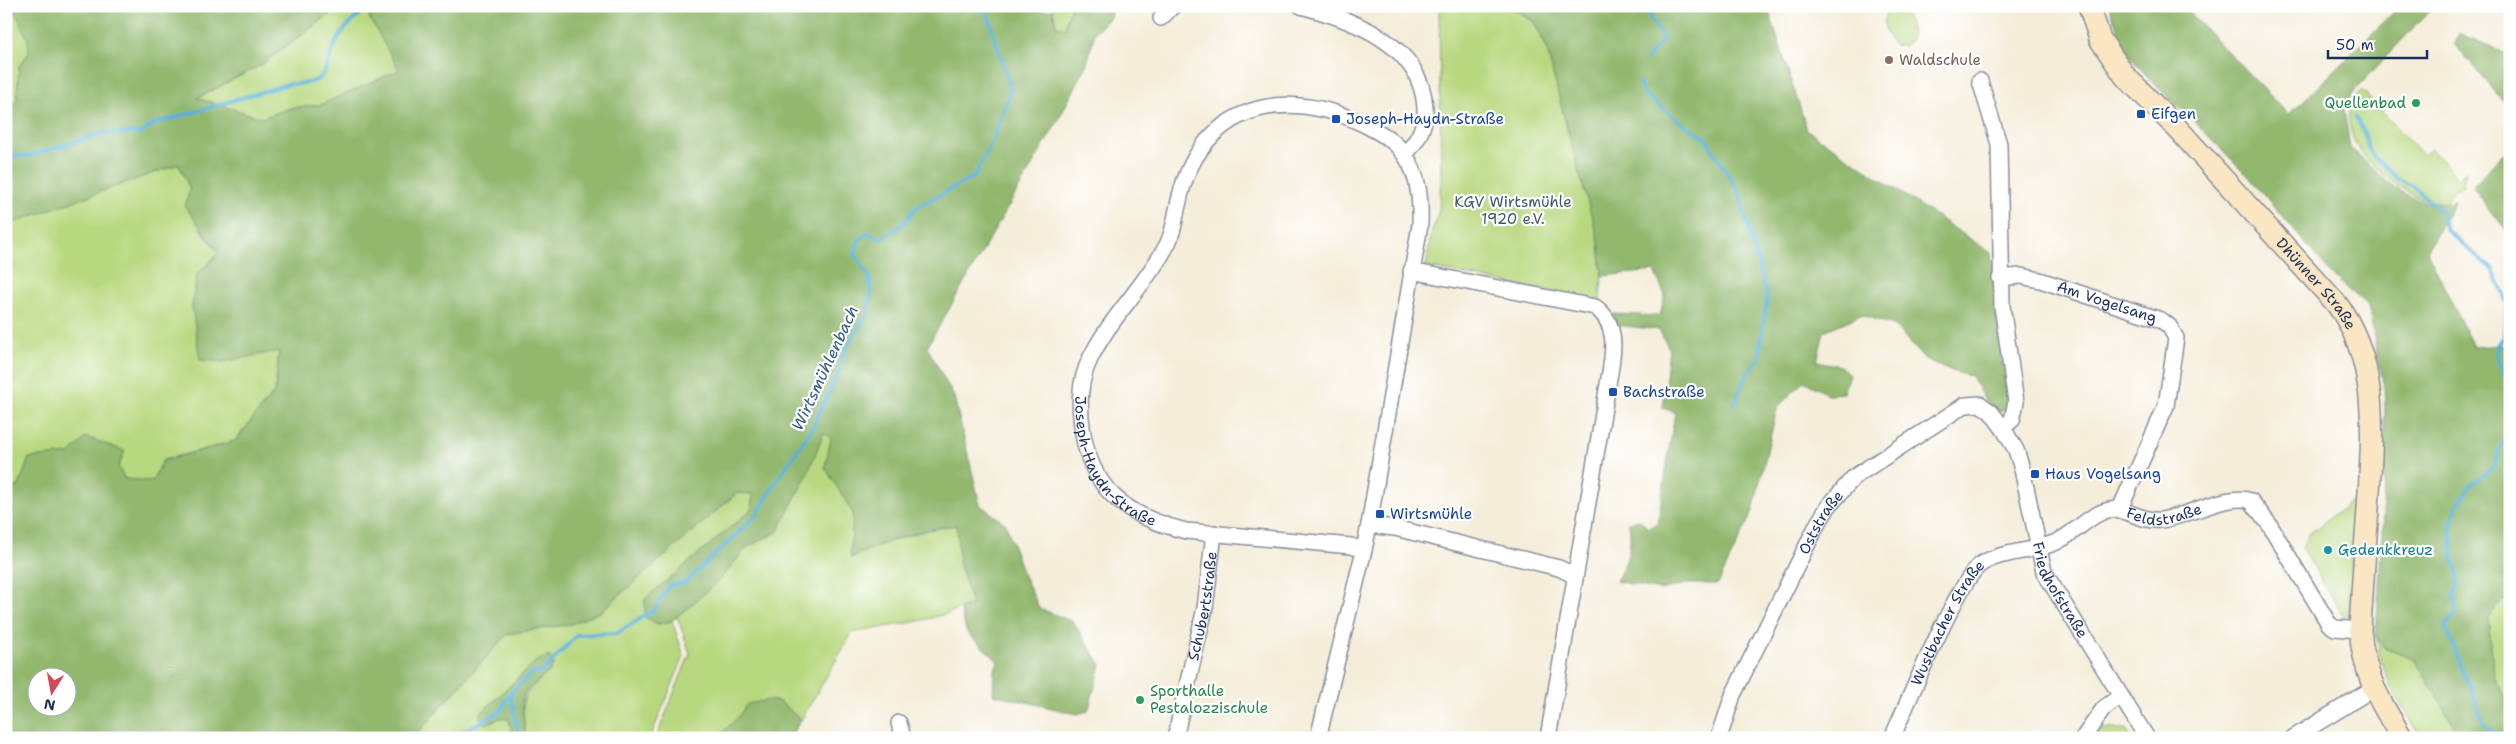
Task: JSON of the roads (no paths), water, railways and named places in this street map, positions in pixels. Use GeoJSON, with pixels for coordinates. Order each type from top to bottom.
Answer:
{"type":"FeatureCollection","features":[{"type":"Feature","properties":{"kind":"main road","name":"Dhünner Straße"},"geometry":{"type":"LineString","coordinates":[[2089,6],[2100,39],[2125,76],[2176,128],[2320,285],[2341,310],[2357,340],[2369,384],[2372,420],[2360,630],[2364,665],[2374,688],[2402,738]]}},
{"type":"Feature","properties":{"kind":"street"},"geometry":{"type":"LineString","coordinates":[[1161,18],[1174,6]]}},
{"type":"Feature","properties":{"kind":"street"},"geometry":{"type":"LineString","coordinates":[[1301,6],[1335,17],[1395,46],[1407,58],[1423,86],[1425,113],[1420,136],[1404,154],[1415,174],[1420,202],[1420,225],[1369,525],[1318,738]]}},
{"type":"Feature","properties":{"kind":"street"},"geometry":{"type":"LineString","coordinates":[[1980,81],[1999,144],[2000,278],[2002,306],[2016,402],[2012,420],[2003,428]]}},
{"type":"Feature","properties":{"kind":"street","name":"Joseph-Haydn-Straße"},"geometry":{"type":"LineString","coordinates":[[1364,550],[1351,546],[1214,533],[1167,526],[1132,510],[1114,498],[1097,475],[1086,452],[1079,392],[1090,358],[1161,255],[1173,229],[1189,168],[1199,151],[1224,125],[1238,117],[1272,106],[1295,105],[1312,107],[1357,121],[1391,139],[1404,154]]}},
{"type":"Feature","properties":{"kind":"street"},"geometry":{"type":"LineString","coordinates":[[1411,271],[1594,307],[1607,318],[1613,335],[1613,347],[1548,738]]}},
{"type":"Feature","properties":{"kind":"street","name":"Am Vogelsang"},"geometry":{"type":"LineString","coordinates":[[2000,278],[2021,276],[2040,280],[2161,320],[2169,326],[2176,338],[2166,406],[2119,511]]}},
{"type":"Feature","properties":{"kind":"street","name":"Oststraße"},"geometry":{"type":"LineString","coordinates":[[1719,738],[1733,695],[1768,622],[1817,525],[1839,493],[1854,477],[1965,405],[1985,406],[2003,428]]}},
{"type":"Feature","properties":{"kind":"street","name":"Friedhofstraße"},"geometry":{"type":"LineString","coordinates":[[2003,428],[2016,450],[2022,469],[2044,572],[2146,738]]}},
{"type":"Feature","properties":{"kind":"street","name":"Feldstraße"},"geometry":{"type":"LineString","coordinates":[[2038,548],[2056,543],[2105,511],[2119,511],[2142,520],[2160,520],[2242,498],[2254,504],[2279,540],[2329,624],[2335,628],[2360,630]]}},
{"type":"Feature","properties":{"kind":"street"},"geometry":{"type":"LineString","coordinates":[[1369,525],[1395,528],[1559,568],[1575,576]]}},
{"type":"Feature","properties":{"kind":"street","name":"Schubertstraße"},"geometry":{"type":"LineString","coordinates":[[1175,738],[1205,608],[1214,533]]}},
{"type":"Feature","properties":{"kind":"street","name":"Wustbacher Straße"},"geometry":{"type":"LineString","coordinates":[[1892,738],[1960,592],[1974,570],[1990,560],[2038,548]]}},
{"type":"Feature","properties":{"kind":"street"},"geometry":{"type":"LineString","coordinates":[[2293,738],[2374,688]]}},
{"type":"Feature","properties":{"kind":"street"},"geometry":{"type":"LineString","coordinates":[[2082,738],[2104,708],[2121,696]]}},
{"type":"Feature","properties":{"kind":"street"},"geometry":{"type":"LineString","coordinates":[[899,722],[904,738]]}},
{"type":"Feature","properties":{"kind":"waterway"},"geometry":{"type":"LineString","coordinates":[[6,156],[30,156],[103,133],[141,133],[154,124],[288,84],[313,81],[324,72],[342,32],[370,6]]}},
{"type":"Feature","properties":{"kind":"waterway","name":"Wirtsmühlenbach"},"geometry":{"type":"LineString","coordinates":[[450,738],[500,712],[510,693],[531,674],[543,671],[577,635],[617,633],[654,610],[670,585],[685,583],[757,515],[776,482],[810,432],[837,376],[846,348],[867,315],[871,295],[869,276],[855,255],[858,241],[868,233],[881,239],[902,225],[914,209],[975,176],[993,139],[1011,90],[985,6]]}},
{"type":"Feature","properties":{"kind":"waterway"},"geometry":{"type":"LineString","coordinates":[[1644,6],[1663,39],[1647,59]]}},
{"type":"Feature","properties":{"kind":"waterway"},"geometry":{"type":"LineString","coordinates":[[1639,83],[1644,94],[1684,125],[1704,136],[1739,192],[1767,297],[1759,358],[1744,379],[1735,404]]}},
{"type":"Feature","properties":{"kind":"waterway"},"geometry":{"type":"LineString","coordinates":[[2355,117],[2363,130],[2368,148],[2374,156],[2399,180],[2413,186],[2440,210],[2447,230],[2493,270],[2507,303],[2505,337],[2497,345],[2497,355],[2510,388]]}},
{"type":"Feature","properties":{"kind":"waterway"},"geometry":{"type":"LineString","coordinates":[[2510,388],[2505,400],[2510,412]]}},
{"type":"Feature","properties":{"kind":"waterway"},"geometry":{"type":"LineString","coordinates":[[2500,738],[2484,724],[2446,629],[2446,624],[2456,616],[2454,596],[2458,586],[2450,526],[2458,504],[2466,494],[2468,486],[2495,466],[2498,452],[2510,432]]}},
{"type":"Feature","properties":{"kind":"waterway"},"geometry":{"type":"LineString","coordinates":[[510,693],[519,738]]}},
{"type":"Feature","properties":{"kind":"place","name":"Waldschule"},"geometry":{"type":"Point","coordinates":[1889,60]}},
{"type":"Feature","properties":{"kind":"place","name":"Quellenbad"},"geometry":{"type":"Point","coordinates":[2416,103]}},
{"type":"Feature","properties":{"kind":"place","name":"Eifgen"},"geometry":{"type":"Point","coordinates":[2141,114]}},
{"type":"Feature","properties":{"kind":"place","name":"Joseph-Haydn-Straße"},"geometry":{"type":"Point","coordinates":[1336,119]}},
{"type":"Feature","properties":{"kind":"place","name":"Bachstraße"},"geometry":{"type":"Point","coordinates":[1613,392]}},
{"type":"Feature","properties":{"kind":"place","name":"Haus Vogelsang"},"geometry":{"type":"Point","coordinates":[2035,474]}},
{"type":"Feature","properties":{"kind":"place","name":"Wirtsmühle"},"geometry":{"type":"Point","coordinates":[1380,514]}},
{"type":"Feature","properties":{"kind":"place","name":"Gedenkkreuz"},"geometry":{"type":"Point","coordinates":[2328,550]}},
{"type":"Feature","properties":{"kind":"place","name":"Sporthalle Pestalozzischule"},"geometry":{"type":"Point","coordinates":[1140,700]}},
{"type":"Feature","properties":{"kind":"park label","name":"KGV Wirtsmühle 1920 e.V."},"geometry":{"type":"Point","coordinates":[1513,210]}}]}
